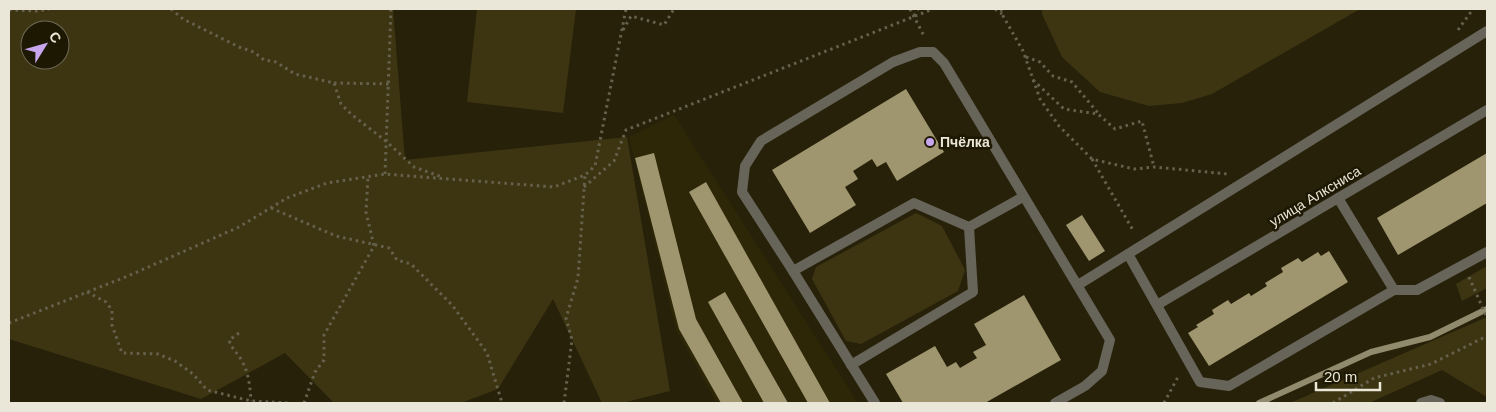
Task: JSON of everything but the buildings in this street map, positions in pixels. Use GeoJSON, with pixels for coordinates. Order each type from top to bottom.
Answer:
{"type":"FeatureCollection","features":[{"type":"Feature","properties":{"kind":"lane"},"geometry":{"type":"LineString","coordinates":[[1078,285],[1487,31]]}},
{"type":"Feature","properties":{"kind":"lane"},"geometry":{"type":"LineString","coordinates":[[875,403],[742,192],[746,166],[761,141],[893,62],[920,52],[933,52],[944,63],[1110,340],[1102,371],[1085,386],[1055,403]]}},
{"type":"Feature","properties":{"kind":"lane","name":"улица Алксниса"},"geometry":{"type":"LineString","coordinates":[[1157,305],[1487,110]]}},
{"type":"Feature","properties":{"kind":"lane"},"geometry":{"type":"LineString","coordinates":[[969,227],[1023,197]]}},
{"type":"Feature","properties":{"kind":"lane"},"geometry":{"type":"LineString","coordinates":[[1338,198],[1394,290]]}},
{"type":"Feature","properties":{"kind":"lane"},"geometry":{"type":"LineString","coordinates":[[793,271],[914,203],[969,227]]}},
{"type":"Feature","properties":{"kind":"lane"},"geometry":{"type":"LineString","coordinates":[[851,365],[973,292],[969,227]]}},
{"type":"Feature","properties":{"kind":"lane"},"geometry":{"type":"LineString","coordinates":[[1128,254],[1200,382],[1229,386],[1394,290],[1417,290],[1487,252]]}},
{"type":"Feature","properties":{"kind":"lane"},"geometry":{"type":"LineString","coordinates":[[1421,403],[1431,400],[1440,403]]}},
{"type":"Feature","properties":{"kind":"path"},"geometry":{"type":"LineString","coordinates":[[9,10],[38,11],[49,9]]}},
{"type":"Feature","properties":{"kind":"path"},"geometry":{"type":"LineString","coordinates":[[172,9],[182,19],[239,48],[254,52],[264,60],[276,62],[295,74],[334,84],[390,84]]}},
{"type":"Feature","properties":{"kind":"path"},"geometry":{"type":"LineString","coordinates":[[385,174],[392,9]]}},
{"type":"Feature","properties":{"kind":"path"},"geometry":{"type":"LineString","coordinates":[[9,324],[239,227],[287,198],[327,183],[385,174],[554,187],[584,175],[595,166],[626,9]]}},
{"type":"Feature","properties":{"kind":"path"},"geometry":{"type":"LineString","coordinates":[[621,33],[631,16],[664,25],[674,9]]}},
{"type":"Feature","properties":{"kind":"path"},"geometry":{"type":"LineString","coordinates":[[910,9],[933,52]]}},
{"type":"Feature","properties":{"kind":"path"},"geometry":{"type":"LineString","coordinates":[[914,17],[918,9]]}},
{"type":"Feature","properties":{"kind":"path"},"geometry":{"type":"LineString","coordinates":[[584,187],[614,161],[626,130],[933,9]]}},
{"type":"Feature","properties":{"kind":"path"},"geometry":{"type":"LineString","coordinates":[[995,9],[1002,14]]}},
{"type":"Feature","properties":{"kind":"path"},"geometry":{"type":"LineString","coordinates":[[1001,9],[1026,57],[1040,99],[1059,126],[1092,159],[1138,239]]}},
{"type":"Feature","properties":{"kind":"path"},"geometry":{"type":"LineString","coordinates":[[1026,57],[1040,62],[1053,76],[1072,82],[1098,114],[1115,130],[1142,121],[1152,151],[1154,167]]}},
{"type":"Feature","properties":{"kind":"path"},"geometry":{"type":"LineString","coordinates":[[1032,79],[1064,109],[1098,114]]}},
{"type":"Feature","properties":{"kind":"path"},"geometry":{"type":"LineString","coordinates":[[334,84],[341,104],[414,167],[446,179]]}},
{"type":"Feature","properties":{"kind":"path"},"geometry":{"type":"LineString","coordinates":[[1092,159],[1134,169],[1154,167],[1255,175]]}},
{"type":"Feature","properties":{"kind":"path"},"geometry":{"type":"LineString","coordinates":[[564,403],[572,340],[566,318],[578,278],[584,175]]}},
{"type":"Feature","properties":{"kind":"path"},"geometry":{"type":"LineString","coordinates":[[304,403],[315,372],[324,360],[324,335],[374,246],[366,212],[368,177]]}},
{"type":"Feature","properties":{"kind":"path"},"geometry":{"type":"LineString","coordinates":[[270,208],[336,236],[389,248],[397,260],[411,264],[452,305],[487,353],[502,403]]}},
{"type":"Feature","properties":{"kind":"path"},"geometry":{"type":"LineString","coordinates":[[1463,265],[1487,318]]}},
{"type":"Feature","properties":{"kind":"path"},"geometry":{"type":"LineString","coordinates":[[87,292],[106,302],[112,310],[112,325],[122,353],[158,354],[175,361],[193,374],[207,390],[251,402],[290,403]]}},
{"type":"Feature","properties":{"kind":"path"},"geometry":{"type":"LineString","coordinates":[[239,334],[229,340],[232,350],[242,359],[249,378],[251,402]]}},
{"type":"Feature","properties":{"kind":"path"},"geometry":{"type":"LineString","coordinates":[[1333,403],[1374,378],[1431,364],[1487,336]]}},
{"type":"Feature","properties":{"kind":"path"},"geometry":{"type":"LineString","coordinates":[[1164,403],[1187,359]]}},
{"type":"Feature","properties":{"kind":"shaded area"},"geometry":{"type":"Polygon","coordinates":[[[9,9],[393,9],[405,160],[627,137],[670,391],[622,403],[602,403],[553,299],[498,389],[461,403],[334,403],[285,353],[201,399],[9,339],[9,9]]]}},
{"type":"Feature","properties":{"kind":"shaded area"},"geometry":{"type":"Polygon","coordinates":[[[477,9],[576,9],[563,113],[467,102],[477,9]]]}},
{"type":"Feature","properties":{"kind":"shaded area"},"geometry":{"type":"Polygon","coordinates":[[[1042,9],[1360,9],[1212,94],[1182,103],[1149,106],[1100,92],[1062,57],[1042,14],[1042,9]]]}},
{"type":"Feature","properties":{"kind":"shaded area"},"geometry":{"type":"Polygon","coordinates":[[[674,115],[858,403],[717,403],[676,330],[629,137],[674,115]]]}},
{"type":"Feature","properties":{"kind":"shaded area"},"geometry":{"type":"Polygon","coordinates":[[[916,213],[942,226],[965,270],[958,291],[861,344],[846,341],[812,279],[816,267],[916,213]]]}},
{"type":"Feature","properties":{"kind":"shaded area"},"geometry":{"type":"Polygon","coordinates":[[[1487,266],[1487,288],[1462,301],[1456,284],[1487,266]]]}},
{"type":"Feature","properties":{"kind":"shaded area"},"geometry":{"type":"Polygon","coordinates":[[[1487,317],[1487,397],[1442,370],[1369,403],[1290,403],[1487,317]]]}},
{"type":"Feature","properties":{"kind":"waterway"},"geometry":{"type":"LineString","coordinates":[[1259,403],[1371,352],[1430,337],[1487,309]]}},
{"type":"Feature","properties":{"kind":"place","name":"Пчёлка"},"geometry":{"type":"Point","coordinates":[930,142]}}]}
